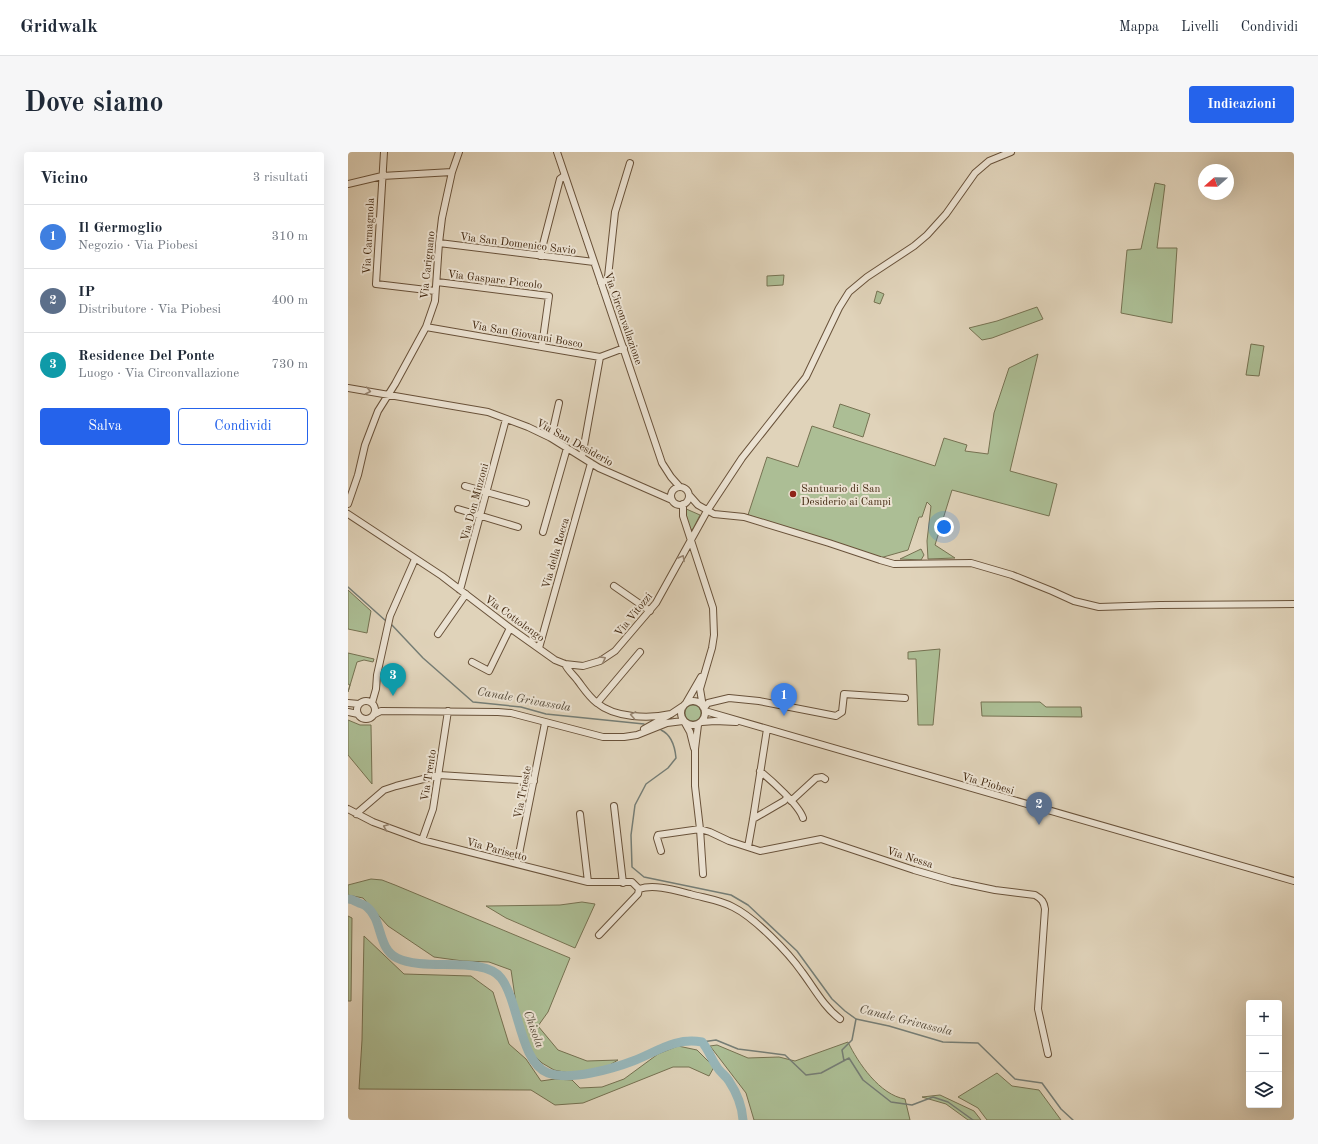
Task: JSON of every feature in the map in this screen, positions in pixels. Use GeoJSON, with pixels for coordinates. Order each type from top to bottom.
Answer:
{"type":"FeatureCollection","features":[{"type":"Feature","properties":{"kind":"street","name":"Via Carmagnola"},"geometry":{"type":"LineString","coordinates":[[384,152],[376,284],[435,291]]}},
{"type":"Feature","properties":{"kind":"street","name":"Via Carignano"},"geometry":{"type":"LineString","coordinates":[[348,504],[378,412],[426,328],[435,301],[442,218],[452,172],[459,152]]}},
{"type":"Feature","properties":{"kind":"street","name":"Via Circonvallazione"},"geometry":{"type":"LineString","coordinates":[[557,152],[662,463],[677,487]]}},
{"type":"Feature","properties":{"kind":"street","name":"Via Vitozzi"},"geometry":{"type":"LineString","coordinates":[[565,664],[583,666],[600,661],[615,650],[650,611],[656,603],[707,511],[742,458],[806,378],[839,308],[849,292],[867,277],[914,246],[927,235],[946,214],[975,173],[989,161],[1011,152]]}},
{"type":"Feature","properties":{"kind":"street"},"geometry":{"type":"LineString","coordinates":[[602,283],[608,277],[615,212],[630,163]]}},
{"type":"Feature","properties":{"kind":"street"},"geometry":{"type":"LineString","coordinates":[[348,184],[382,176],[452,172]]}},
{"type":"Feature","properties":{"kind":"street"},"geometry":{"type":"LineString","coordinates":[[540,256],[560,179],[564,176]]}},
{"type":"Feature","properties":{"kind":"street","name":"Via San Domenico Savio"},"geometry":{"type":"LineString","coordinates":[[439,243],[594,262]]}},
{"type":"Feature","properties":{"kind":"street","name":"Via Gaspare Piccolo"},"geometry":{"type":"LineString","coordinates":[[437,282],[548,296],[542,346]]}},
{"type":"Feature","properties":{"kind":"street","name":"Via San Giovanni Bosco"},"geometry":{"type":"LineString","coordinates":[[426,328],[542,346],[600,357]]}},
{"type":"Feature","properties":{"kind":"street"},"geometry":{"type":"LineString","coordinates":[[582,457],[600,357],[624,348]]}},
{"type":"Feature","properties":{"kind":"street","name":"Via San Desiderio"},"geometry":{"type":"LineString","coordinates":[[348,388],[488,412],[528,427],[551,438],[591,463],[683,504]]}},
{"type":"Feature","properties":{"kind":"street"},"geometry":{"type":"LineString","coordinates":[[551,438],[559,403]]}},
{"type":"Feature","properties":{"kind":"street","name":"Via Don Minzoni"},"geometry":{"type":"LineString","coordinates":[[438,634],[463,592],[480,516],[506,419]]}},
{"type":"Feature","properties":{"kind":"street"},"geometry":{"type":"LineString","coordinates":[[543,532],[566,448]]}},
{"type":"Feature","properties":{"kind":"street","name":"Via della Rocca"},"geometry":{"type":"LineString","coordinates":[[539,648],[591,463]]}},
{"type":"Feature","properties":{"kind":"street"},"geometry":{"type":"LineString","coordinates":[[465,486],[526,502]]}},
{"type":"Feature","properties":{"kind":"street"},"geometry":{"type":"LineString","coordinates":[[669,498],[677,487],[687,489],[690,496],[698,505],[714,514],[744,517],[894,564],[971,563],[1012,575],[1074,601],[1099,607],[1294,604]]}},
{"type":"Feature","properties":{"kind":"street"},"geometry":{"type":"LineString","coordinates":[[348,712],[358,709],[374,708],[448,712],[498,712],[603,737],[624,737],[637,735],[666,723],[684,722],[692,726],[700,723],[704,719],[704,709],[700,689],[712,648],[714,635],[712,608],[683,516],[683,504],[690,496]]}},
{"type":"Feature","properties":{"kind":"street"},"geometry":{"type":"LineString","coordinates":[[683,504],[698,505]]}},
{"type":"Feature","properties":{"kind":"street"},"geometry":{"type":"LineString","coordinates":[[458,509],[518,527]]}},
{"type":"Feature","properties":{"kind":"street","name":"Via Cottolengo"},"geometry":{"type":"LineString","coordinates":[[348,514],[442,576],[510,628],[555,660],[565,664],[570,672],[597,703],[606,709],[647,718],[671,714]]}},
{"type":"Feature","properties":{"kind":"street"},"geometry":{"type":"LineString","coordinates":[[348,703],[358,709],[362,719],[371,719],[374,708],[374,694],[377,675],[388,622],[415,559]]}},
{"type":"Feature","properties":{"kind":"street"},"geometry":{"type":"LineString","coordinates":[[614,586],[650,611]]}},
{"type":"Feature","properties":{"kind":"street"},"geometry":{"type":"LineString","coordinates":[[472,662],[489,671],[510,628]]}},
{"type":"Feature","properties":{"kind":"street"},"geometry":{"type":"LineString","coordinates":[[597,703],[640,652]]}},
{"type":"Feature","properties":{"kind":"street"},"geometry":{"type":"LineString","coordinates":[[695,749],[690,732],[680,714],[684,704],[705,670]]}},
{"type":"Feature","properties":{"kind":"street"},"geometry":{"type":"LineString","coordinates":[[704,709],[708,703],[729,698],[759,701],[836,716],[842,712],[844,694],[905,698]]}},
{"type":"Feature","properties":{"kind":"street"},"geometry":{"type":"LineString","coordinates":[[624,737],[651,726],[684,704],[694,701],[701,704],[704,709]]}},
{"type":"Feature","properties":{"kind":"street","name":"Via Piobesi"},"geometry":{"type":"LineString","coordinates":[[704,709],[746,723],[1294,881]]}},
{"type":"Feature","properties":{"kind":"street","name":"Via Trento"},"geometry":{"type":"LineString","coordinates":[[422,840],[433,809],[448,712]]}},
{"type":"Feature","properties":{"kind":"street","name":"Via Piobesi"},"geometry":{"type":"LineString","coordinates":[[700,723],[715,721],[746,723]]}},
{"type":"Feature","properties":{"kind":"street","name":"Via Trieste"},"geometry":{"type":"LineString","coordinates":[[517,864],[545,723]]}},
{"type":"Feature","properties":{"kind":"street"},"geometry":{"type":"LineString","coordinates":[[700,723],[695,749],[695,789],[700,829],[703,874]]}},
{"type":"Feature","properties":{"kind":"street"},"geometry":{"type":"LineString","coordinates":[[748,848],[767,729]]}},
{"type":"Feature","properties":{"kind":"street"},"geometry":{"type":"LineString","coordinates":[[760,771],[802,812],[803,818]]}},
{"type":"Feature","properties":{"kind":"street"},"geometry":{"type":"LineString","coordinates":[[356,814],[384,790],[439,775],[534,781]]}},
{"type":"Feature","properties":{"kind":"street"},"geometry":{"type":"LineString","coordinates":[[753,819],[789,799],[816,778],[822,777],[825,779]]}},
{"type":"Feature","properties":{"kind":"street"},"geometry":{"type":"LineString","coordinates":[[614,806],[623,883]]}},
{"type":"Feature","properties":{"kind":"street","name":"Via Parisetto"},"geometry":{"type":"LineString","coordinates":[[348,809],[397,832],[422,840],[588,882],[632,882],[638,892]]}},
{"type":"Feature","properties":{"kind":"street"},"geometry":{"type":"LineString","coordinates":[[580,814],[588,882]]}},
{"type":"Feature","properties":{"kind":"street"},"geometry":{"type":"LineString","coordinates":[[661,851],[657,838],[658,835],[700,829]]}},
{"type":"Feature","properties":{"kind":"street","name":"Via Nessa"},"geometry":{"type":"LineString","coordinates":[[700,829],[748,848],[760,851],[821,839],[914,870],[995,890],[1035,895],[1041,898],[1044,902],[1045,909],[1038,1009],[1048,1054]]}},
{"type":"Feature","properties":{"kind":"street"},"geometry":{"type":"LineString","coordinates":[[599,935],[643,887],[675,890],[723,903],[744,914],[785,951],[800,968],[832,1013],[840,1019]]}},
{"type":"Feature","properties":{"kind":"green space"},"geometry":{"type":"Polygon","coordinates":[[[1155,183],[1165,185],[1157,248],[1177,248],[1172,323],[1121,313],[1127,250],[1141,249],[1155,183]]]}},
{"type":"Feature","properties":{"kind":"green space"},"geometry":{"type":"Polygon","coordinates":[[[784,275],[783,285],[767,286],[767,276],[784,275]]]}},
{"type":"Feature","properties":{"kind":"green space"},"geometry":{"type":"Polygon","coordinates":[[[877,291],[884,294],[880,304],[874,302],[877,291]]]}},
{"type":"Feature","properties":{"kind":"green space"},"geometry":{"type":"Polygon","coordinates":[[[1037,307],[1043,319],[992,338],[982,340],[969,328],[997,321],[1037,307]]]}},
{"type":"Feature","properties":{"kind":"green space"},"geometry":{"type":"Polygon","coordinates":[[[1251,344],[1264,346],[1259,376],[1246,375],[1251,344]]]}},
{"type":"Feature","properties":{"kind":"green space"},"geometry":{"type":"Polygon","coordinates":[[[1038,354],[1010,471],[1057,484],[1049,516],[952,490],[935,545],[955,558],[928,559],[927,541],[931,506],[927,502],[922,517],[919,517],[908,550],[880,558],[748,515],[767,457],[798,467],[812,426],[935,466],[944,438],[967,445],[965,451],[988,454],[994,413],[1009,368],[1038,354]]]}},
{"type":"Feature","properties":{"kind":"green space"},"geometry":{"type":"Polygon","coordinates":[[[840,404],[870,414],[863,437],[833,427],[840,404]]]}},
{"type":"Feature","properties":{"kind":"green space"},"geometry":{"type":"Polygon","coordinates":[[[684,508],[700,515],[693,529],[690,530],[684,508]]]}},
{"type":"Feature","properties":{"kind":"green space"},"geometry":{"type":"Polygon","coordinates":[[[921,549],[924,555],[921,560],[900,559],[921,549]]]}},
{"type":"Feature","properties":{"kind":"green space"},"geometry":{"type":"Polygon","coordinates":[[[348,590],[371,611],[367,633],[348,629],[348,590]]]}},
{"type":"Feature","properties":{"kind":"green space"},"geometry":{"type":"Polygon","coordinates":[[[940,649],[933,725],[918,725],[916,659],[908,659],[908,652],[940,649]]]}},
{"type":"Feature","properties":{"kind":"green space"},"geometry":{"type":"Polygon","coordinates":[[[348,653],[374,659],[373,662],[364,660],[357,662],[348,692],[350,685],[348,684],[348,653]]]}},
{"type":"Feature","properties":{"kind":"green space"},"geometry":{"type":"Polygon","coordinates":[[[981,702],[1040,702],[1046,707],[1081,707],[1082,717],[982,716],[981,702]]]}},
{"type":"Feature","properties":{"kind":"green space"},"geometry":{"type":"Polygon","coordinates":[[[693,705],[700,710],[701,713],[696,720],[693,721],[686,716],[685,713],[690,706],[693,705]]]}},
{"type":"Feature","properties":{"kind":"green space"},"geometry":{"type":"Polygon","coordinates":[[[348,720],[360,725],[371,725],[372,784],[348,755],[348,720]]]}},
{"type":"Feature","properties":{"kind":"green space"},"geometry":{"type":"Polygon","coordinates":[[[371,879],[382,880],[395,885],[570,958],[548,1012],[538,1026],[558,1050],[587,1061],[618,1060],[603,1069],[569,1073],[554,1070],[542,1063],[531,1052],[518,1017],[511,970],[489,962],[463,961],[434,957],[388,926],[363,898],[348,895],[348,885],[371,879]]]}},
{"type":"Feature","properties":{"kind":"green space"},"geometry":{"type":"Polygon","coordinates":[[[582,902],[595,904],[575,948],[506,918],[486,906],[560,905],[582,902]]]}},
{"type":"Feature","properties":{"kind":"green space"},"geometry":{"type":"Polygon","coordinates":[[[348,916],[352,918],[351,1001],[348,1001],[348,916]]]}},
{"type":"Feature","properties":{"kind":"green space"},"geometry":{"type":"Polygon","coordinates":[[[364,936],[404,974],[471,976],[493,992],[509,1044],[526,1059],[541,1081],[555,1079],[572,1080],[580,1088],[602,1087],[624,1079],[658,1054],[678,1046],[697,1050],[714,1067],[709,1076],[689,1067],[673,1067],[583,1103],[555,1105],[531,1090],[359,1089],[362,1040],[364,936]]]}},
{"type":"Feature","properties":{"kind":"green space"},"geometry":{"type":"Polygon","coordinates":[[[848,1042],[864,1068],[879,1085],[896,1096],[905,1099],[910,1120],[754,1120],[746,1093],[710,1046],[717,1045],[748,1058],[779,1057],[795,1061],[848,1042]]]}},
{"type":"Feature","properties":{"kind":"green space"},"geometry":{"type":"Polygon","coordinates":[[[997,1073],[1012,1086],[1039,1090],[1061,1120],[987,1120],[978,1108],[958,1097],[997,1073]]]}},
{"type":"Feature","properties":{"kind":"green space"},"geometry":{"type":"Polygon","coordinates":[[[940,1095],[974,1111],[981,1120],[968,1120],[946,1104],[922,1097],[940,1095]]]}},
{"type":"Feature","properties":{"kind":"waterway","name":"Canale Grivassola"},"geometry":{"type":"LineString","coordinates":[[348,587],[386,621]]}},
{"type":"Feature","properties":{"kind":"waterway","name":"Canale Grivassola"},"geometry":{"type":"LineString","coordinates":[[391,624],[423,658],[473,702],[521,707],[546,714],[644,724]]}},
{"type":"Feature","properties":{"kind":"waterway","name":"Canale Grivassola"},"geometry":{"type":"LineString","coordinates":[[661,730],[670,738],[675,750],[676,758],[668,768],[646,784],[635,805],[631,835],[632,867],[644,877],[731,895],[748,905],[797,951],[832,999],[856,1019],[889,1026],[943,1042],[978,1043],[1015,1079],[1042,1083],[1061,1109],[1073,1120]]}},
{"type":"Feature","properties":{"kind":"waterway","name":"Chisola"},"geometry":{"type":"LineString","coordinates":[[348,899],[364,905],[372,913],[376,919],[386,948],[397,958],[423,964],[468,965],[493,971],[501,978],[507,988],[531,1057],[539,1067],[548,1073],[568,1076],[591,1073],[624,1064],[675,1043],[692,1041],[702,1042],[715,1064],[728,1079],[734,1090],[739,1100],[743,1120]]}},
{"type":"Feature","properties":{"kind":"waterway"},"geometry":{"type":"LineString","coordinates":[[844,1061],[842,1050],[852,1040],[856,1019]]}},
{"type":"Feature","properties":{"kind":"waterway"},"geometry":{"type":"LineString","coordinates":[[702,1042],[716,1040],[738,1049],[785,1055],[806,1075],[821,1073],[849,1058],[863,1080],[891,1102],[912,1105],[933,1097],[948,1102],[973,1120]]}},
{"type":"Feature","properties":{"kind":"place","name":"Santuario di San Desiderio ai Campi"},"geometry":{"type":"Point","coordinates":[793,494]}},
{"type":"Feature","properties":{"kind":"place","name":"Residence Del Ponte"},"geometry":{"type":"Point","coordinates":[393,696]}},
{"type":"Feature","properties":{"kind":"place","name":"Il Germoglio"},"geometry":{"type":"Point","coordinates":[784,716]}},
{"type":"Feature","properties":{"kind":"place","name":"IP"},"geometry":{"type":"Point","coordinates":[1039,825]}}]}
